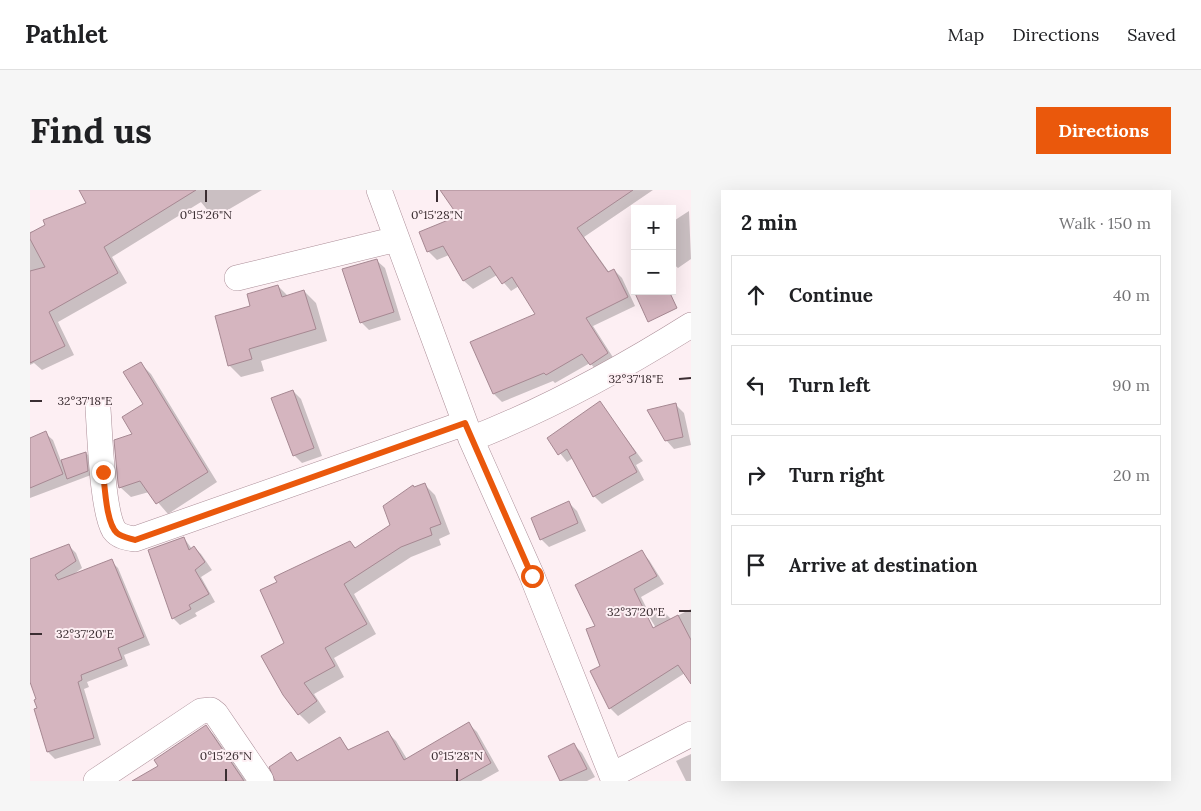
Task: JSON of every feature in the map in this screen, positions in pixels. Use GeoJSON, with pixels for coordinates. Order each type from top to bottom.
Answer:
{"type":"FeatureCollection","features":[{"type":"Feature","properties":{"kind":"street"},"geometry":{"type":"LineString","coordinates":[[379,190],[468,431],[532,576],[613,778],[691,734]]}},
{"type":"Feature","properties":{"kind":"street"},"geometry":{"type":"LineString","coordinates":[[237,278],[396,239]]}},
{"type":"Feature","properties":{"kind":"street"},"geometry":{"type":"LineString","coordinates":[[98,409],[110,520],[115,532],[123,537],[135,540],[468,431],[514,422],[638,359],[691,325]]}},
{"type":"Feature","properties":{"kind":"street"},"geometry":{"type":"LineString","coordinates":[[96,781],[201,711],[210,710],[216,714],[261,780]]}},
{"type":"Feature","properties":{"kind":"building"},"geometry":{"type":"Polygon","coordinates":[[[79,190],[196,190],[104,247],[118,273],[49,312],[65,346],[30,363],[30,271],[45,267],[30,239],[30,233],[45,225],[43,220],[86,203],[79,190]]]}},
{"type":"Feature","properties":{"kind":"building"},"geometry":{"type":"Polygon","coordinates":[[[440,190],[633,190],[577,228],[608,272],[614,269],[628,297],[586,318],[608,353],[590,365],[582,354],[546,375],[544,373],[493,394],[470,342],[535,314],[512,277],[502,284],[490,266],[463,281],[443,246],[427,252],[419,232],[458,216],[440,190]]]}},
{"type":"Feature","properties":{"kind":"building"},"geometry":{"type":"Polygon","coordinates":[[[377,259],[394,312],[360,323],[342,269],[377,259]]]}},
{"type":"Feature","properties":{"kind":"building"},"geometry":{"type":"Polygon","coordinates":[[[278,285],[282,297],[304,290],[316,329],[249,349],[252,359],[228,366],[215,316],[250,306],[247,294],[278,285]]]}},
{"type":"Feature","properties":{"kind":"building"},"geometry":{"type":"Polygon","coordinates":[[[636,295],[671,295],[677,308],[648,322],[636,295]]]}},
{"type":"Feature","properties":{"kind":"building"},"geometry":{"type":"Polygon","coordinates":[[[141,362],[208,472],[156,504],[140,481],[119,488],[118,483],[114,440],[132,434],[122,417],[143,404],[123,372],[141,362]]]}},
{"type":"Feature","properties":{"kind":"building"},"geometry":{"type":"Polygon","coordinates":[[[293,390],[314,448],[293,456],[271,398],[293,390]]]}},
{"type":"Feature","properties":{"kind":"building"},"geometry":{"type":"Polygon","coordinates":[[[600,401],[636,453],[629,457],[637,472],[593,497],[567,449],[558,455],[547,438],[600,401]]]}},
{"type":"Feature","properties":{"kind":"building"},"geometry":{"type":"Polygon","coordinates":[[[676,403],[683,437],[665,441],[647,410],[676,403]]]}},
{"type":"Feature","properties":{"kind":"building"},"geometry":{"type":"Polygon","coordinates":[[[46,431],[63,474],[30,488],[30,438],[46,431]]]}},
{"type":"Feature","properties":{"kind":"building"},"geometry":{"type":"Polygon","coordinates":[[[86,452],[88,471],[67,479],[61,460],[86,452]]]}},
{"type":"Feature","properties":{"kind":"building"},"geometry":{"type":"Polygon","coordinates":[[[425,483],[441,524],[430,528],[432,535],[401,547],[344,584],[367,624],[325,648],[335,666],[304,683],[317,701],[298,715],[283,695],[261,656],[284,643],[260,590],[277,582],[274,577],[350,541],[355,548],[390,525],[383,506],[413,485],[414,487],[425,483]]]}},
{"type":"Feature","properties":{"kind":"building"},"geometry":{"type":"Polygon","coordinates":[[[569,501],[578,523],[540,540],[531,518],[569,501]]]}},
{"type":"Feature","properties":{"kind":"building"},"geometry":{"type":"Polygon","coordinates":[[[184,537],[189,550],[194,546],[205,562],[195,570],[209,594],[189,605],[191,609],[172,619],[148,550],[184,537]]]}},
{"type":"Feature","properties":{"kind":"building"},"geometry":{"type":"Polygon","coordinates":[[[69,544],[76,561],[55,575],[58,580],[112,559],[144,637],[118,648],[122,659],[81,675],[82,680],[78,682],[94,738],[47,752],[34,709],[37,708],[34,700],[36,699],[30,682],[30,559],[69,544]]]}},
{"type":"Feature","properties":{"kind":"building"},"geometry":{"type":"Polygon","coordinates":[[[642,550],[657,576],[634,589],[653,628],[678,615],[691,640],[691,684],[678,665],[609,709],[590,671],[600,666],[586,629],[595,626],[575,585],[642,550]]]}},
{"type":"Feature","properties":{"kind":"building"},"geometry":{"type":"Polygon","coordinates":[[[469,722],[491,763],[459,781],[275,781],[269,767],[291,752],[297,761],[340,737],[348,750],[388,731],[404,760],[469,722]]]}},
{"type":"Feature","properties":{"kind":"building"},"geometry":{"type":"Polygon","coordinates":[[[206,725],[244,781],[132,781],[158,766],[154,760],[206,725]]]}},
{"type":"Feature","properties":{"kind":"building"},"geometry":{"type":"Polygon","coordinates":[[[574,743],[587,769],[560,781],[548,756],[574,743]]]}},
{"type":"Feature","properties":{"kind":"route"},"geometry":{"type":"LineString","coordinates":[[103,472],[110,520],[115,532],[123,537],[135,540],[465,423],[532,576]]}}]}
